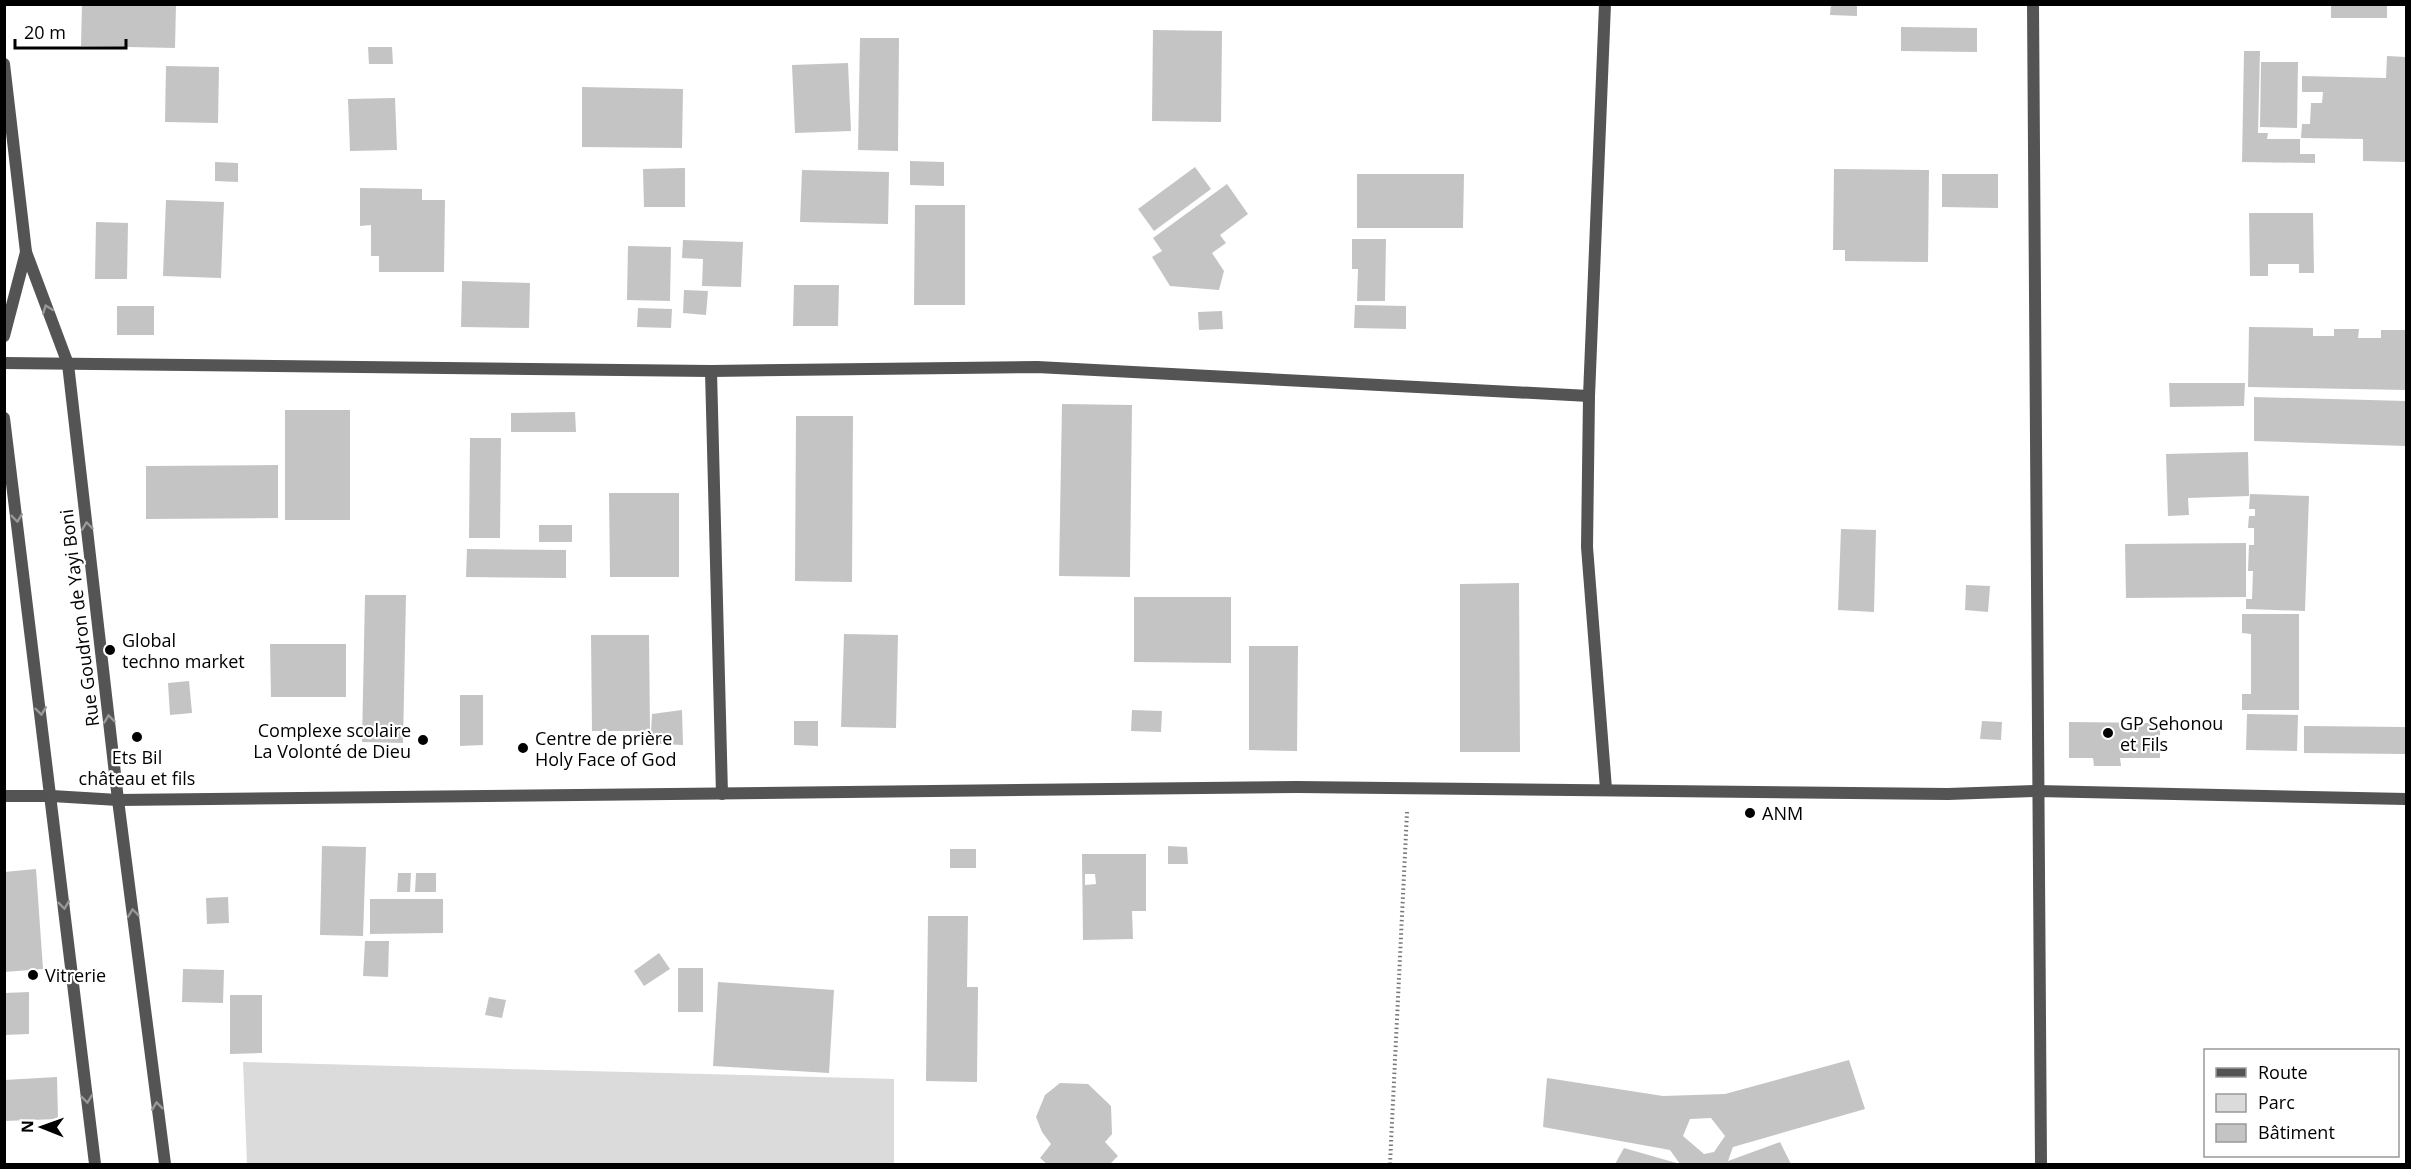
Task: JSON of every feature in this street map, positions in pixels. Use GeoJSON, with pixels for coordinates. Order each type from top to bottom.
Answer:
{"type":"FeatureCollection","features":[{"type":"Feature","properties":{"kind":"street"},"geometry":{"type":"LineString","coordinates":[[1605,4],[1589,396],[1587,547],[1606,789]]}},
{"type":"Feature","properties":{"kind":"street"},"geometry":{"type":"LineString","coordinates":[[2033,4],[2040,1164]]}},
{"type":"Feature","properties":{"kind":"street","name":"Rue Goudron de Yayi Boni"},"geometry":{"type":"LineString","coordinates":[[4,64],[26,252],[68,364],[118,800],[165,1164]]}},
{"type":"Feature","properties":{"kind":"street","name":"Rue Goudron de Yayi Boni"},"geometry":{"type":"LineString","coordinates":[[4,336],[26,252]]}},
{"type":"Feature","properties":{"kind":"street"},"geometry":{"type":"LineString","coordinates":[[4,363],[711,371],[1037,367],[1589,396]]}},
{"type":"Feature","properties":{"kind":"street"},"geometry":{"type":"LineString","coordinates":[[711,371],[722,794]]}},
{"type":"Feature","properties":{"kind":"street"},"geometry":{"type":"LineString","coordinates":[[4,418],[52,796],[94,1164]]}},
{"type":"Feature","properties":{"kind":"street"},"geometry":{"type":"LineString","coordinates":[[4,796],[118,800],[1297,787],[1948,794],[2037,791],[2406,799]]}},
{"type":"Feature","properties":{"kind":"path"},"geometry":{"type":"LineString","coordinates":[[1390,1164],[1408,788]]}},
{"type":"Feature","properties":{"kind":"green space"},"geometry":{"type":"Polygon","coordinates":[[[243,1062],[894,1079],[894,1164],[247,1164],[243,1062]]]}},
{"type":"Feature","properties":{"kind":"building"},"geometry":{"type":"Polygon","coordinates":[[[82,4],[176,4],[175,48],[81,46],[82,4]]]}},
{"type":"Feature","properties":{"kind":"building"},"geometry":{"type":"Polygon","coordinates":[[[1831,4],[1857,4],[1857,16],[1830,15],[1831,4]]]}},
{"type":"Feature","properties":{"kind":"building"},"geometry":{"type":"Polygon","coordinates":[[[2331,4],[2387,4],[2387,18],[2331,18],[2331,4]]]}},
{"type":"Feature","properties":{"kind":"building"},"geometry":{"type":"Polygon","coordinates":[[[1901,27],[1977,28],[1977,52],[1901,51],[1901,27]]]}},
{"type":"Feature","properties":{"kind":"building"},"geometry":{"type":"Polygon","coordinates":[[[1153,30],[1222,31],[1221,122],[1152,121],[1153,30]]]}},
{"type":"Feature","properties":{"kind":"building"},"geometry":{"type":"Polygon","coordinates":[[[860,38],[899,38],[898,151],[858,150],[860,38]]]}},
{"type":"Feature","properties":{"kind":"building"},"geometry":{"type":"Polygon","coordinates":[[[368,47],[392,47],[393,64],[369,64],[368,47]]]}},
{"type":"Feature","properties":{"kind":"building"},"geometry":{"type":"Polygon","coordinates":[[[2244,51],[2260,51],[2258,133],[2268,133],[2267,139],[2300,139],[2300,154],[2315,154],[2315,163],[2242,162],[2244,51]]]}},
{"type":"Feature","properties":{"kind":"building"},"geometry":{"type":"Polygon","coordinates":[[[2387,56],[2406,57],[2406,162],[2363,161],[2363,139],[2301,138],[2302,124],[2310,124],[2311,103],[2322,103],[2323,92],[2302,92],[2302,76],[2386,78],[2387,56]]]}},
{"type":"Feature","properties":{"kind":"building"},"geometry":{"type":"Polygon","coordinates":[[[2261,62],[2298,62],[2297,128],[2260,127],[2261,62]]]}},
{"type":"Feature","properties":{"kind":"building"},"geometry":{"type":"Polygon","coordinates":[[[848,63],[851,131],[795,133],[792,65],[848,63]]]}},
{"type":"Feature","properties":{"kind":"building"},"geometry":{"type":"Polygon","coordinates":[[[166,66],[219,67],[218,123],[165,122],[166,66]]]}},
{"type":"Feature","properties":{"kind":"building"},"geometry":{"type":"Polygon","coordinates":[[[582,87],[683,89],[682,148],[582,147],[582,87]]]}},
{"type":"Feature","properties":{"kind":"building"},"geometry":{"type":"Polygon","coordinates":[[[395,98],[397,150],[350,151],[348,99],[395,98]]]}},
{"type":"Feature","properties":{"kind":"building"},"geometry":{"type":"Polygon","coordinates":[[[910,161],[944,162],[944,186],[910,185],[910,161]]]}},
{"type":"Feature","properties":{"kind":"building"},"geometry":{"type":"Polygon","coordinates":[[[215,162],[238,163],[238,182],[215,181],[215,162]]]}},
{"type":"Feature","properties":{"kind":"building"},"geometry":{"type":"Polygon","coordinates":[[[1195,167],[1211,189],[1154,231],[1138,209],[1195,167]]]}},
{"type":"Feature","properties":{"kind":"building"},"geometry":{"type":"Polygon","coordinates":[[[685,168],[685,207],[644,207],[643,169],[685,168]]]}},
{"type":"Feature","properties":{"kind":"building"},"geometry":{"type":"Polygon","coordinates":[[[1834,169],[1929,170],[1928,262],[1845,261],[1845,250],[1833,250],[1834,169]]]}},
{"type":"Feature","properties":{"kind":"building"},"geometry":{"type":"Polygon","coordinates":[[[802,170],[889,172],[888,224],[800,222],[802,170]]]}},
{"type":"Feature","properties":{"kind":"building"},"geometry":{"type":"Polygon","coordinates":[[[1357,174],[1464,174],[1463,228],[1357,228],[1357,174]]]}},
{"type":"Feature","properties":{"kind":"building"},"geometry":{"type":"Polygon","coordinates":[[[1942,174],[1998,174],[1998,208],[1942,207],[1942,174]]]}},
{"type":"Feature","properties":{"kind":"building"},"geometry":{"type":"Polygon","coordinates":[[[1227,184],[1248,214],[1220,235],[1226,243],[1212,253],[1224,271],[1219,290],[1170,286],[1152,257],[1162,251],[1153,238],[1227,184]]]}},
{"type":"Feature","properties":{"kind":"building"},"geometry":{"type":"Polygon","coordinates":[[[360,188],[422,189],[422,200],[445,200],[444,272],[379,272],[379,256],[371,256],[371,225],[360,226],[360,188]]]}},
{"type":"Feature","properties":{"kind":"building"},"geometry":{"type":"Polygon","coordinates":[[[166,200],[224,202],[221,278],[163,276],[166,200]]]}},
{"type":"Feature","properties":{"kind":"building"},"geometry":{"type":"Polygon","coordinates":[[[915,205],[965,205],[965,305],[914,305],[915,205]]]}},
{"type":"Feature","properties":{"kind":"building"},"geometry":{"type":"Polygon","coordinates":[[[2249,213],[2313,213],[2314,273],[2299,273],[2299,264],[2268,264],[2268,276],[2250,276],[2249,213]]]}},
{"type":"Feature","properties":{"kind":"building"},"geometry":{"type":"Polygon","coordinates":[[[96,222],[128,223],[127,279],[95,279],[96,222]]]}},
{"type":"Feature","properties":{"kind":"building"},"geometry":{"type":"Polygon","coordinates":[[[1352,239],[1386,239],[1385,301],[1357,301],[1358,269],[1352,269],[1352,239]]]}},
{"type":"Feature","properties":{"kind":"building"},"geometry":{"type":"Polygon","coordinates":[[[683,240],[743,242],[741,287],[702,286],[703,259],[682,258],[683,240]]]}},
{"type":"Feature","properties":{"kind":"building"},"geometry":{"type":"Polygon","coordinates":[[[628,246],[671,247],[670,301],[627,300],[628,246]]]}},
{"type":"Feature","properties":{"kind":"building"},"geometry":{"type":"Polygon","coordinates":[[[462,281],[530,283],[529,328],[461,327],[462,281]]]}},
{"type":"Feature","properties":{"kind":"building"},"geometry":{"type":"Polygon","coordinates":[[[794,285],[839,285],[838,326],[793,326],[794,285]]]}},
{"type":"Feature","properties":{"kind":"building"},"geometry":{"type":"Polygon","coordinates":[[[684,290],[708,291],[706,315],[683,313],[684,290]]]}},
{"type":"Feature","properties":{"kind":"building"},"geometry":{"type":"Polygon","coordinates":[[[1355,305],[1406,306],[1406,329],[1354,328],[1355,305]]]}},
{"type":"Feature","properties":{"kind":"building"},"geometry":{"type":"Polygon","coordinates":[[[117,306],[154,306],[154,335],[117,335],[117,306]]]}},
{"type":"Feature","properties":{"kind":"building"},"geometry":{"type":"Polygon","coordinates":[[[638,308],[672,309],[671,328],[637,327],[638,308]]]}},
{"type":"Feature","properties":{"kind":"building"},"geometry":{"type":"Polygon","coordinates":[[[1222,311],[1223,329],[1199,330],[1198,312],[1222,311]]]}},
{"type":"Feature","properties":{"kind":"building"},"geometry":{"type":"Polygon","coordinates":[[[2249,327],[2313,328],[2313,336],[2334,336],[2334,329],[2359,329],[2358,338],[2381,338],[2381,330],[2406,330],[2406,390],[2248,387],[2249,327]]]}},
{"type":"Feature","properties":{"kind":"building"},"geometry":{"type":"Polygon","coordinates":[[[2169,383],[2245,383],[2244,406],[2170,407],[2169,383]]]}},
{"type":"Feature","properties":{"kind":"building"},"geometry":{"type":"Polygon","coordinates":[[[2254,397],[2406,401],[2406,446],[2254,441],[2254,397]]]}},
{"type":"Feature","properties":{"kind":"building"},"geometry":{"type":"Polygon","coordinates":[[[1062,404],[1132,405],[1130,577],[1059,576],[1062,404]]]}},
{"type":"Feature","properties":{"kind":"building"},"geometry":{"type":"Polygon","coordinates":[[[285,410],[350,410],[350,520],[285,520],[285,410]]]}},
{"type":"Feature","properties":{"kind":"building"},"geometry":{"type":"Polygon","coordinates":[[[575,412],[576,432],[511,432],[511,413],[575,412]]]}},
{"type":"Feature","properties":{"kind":"building"},"geometry":{"type":"Polygon","coordinates":[[[796,416],[853,416],[852,582],[795,581],[796,416]]]}},
{"type":"Feature","properties":{"kind":"building"},"geometry":{"type":"Polygon","coordinates":[[[470,438],[501,438],[500,538],[469,538],[470,438]]]}},
{"type":"Feature","properties":{"kind":"building"},"geometry":{"type":"Polygon","coordinates":[[[2248,452],[2249,496],[2188,498],[2189,515],[2168,516],[2166,454],[2248,452]]]}},
{"type":"Feature","properties":{"kind":"building"},"geometry":{"type":"Polygon","coordinates":[[[278,465],[278,518],[146,519],[146,466],[278,465]]]}},
{"type":"Feature","properties":{"kind":"building"},"geometry":{"type":"Polygon","coordinates":[[[609,493],[679,493],[679,577],[610,577],[609,493]]]}},
{"type":"Feature","properties":{"kind":"building"},"geometry":{"type":"Polygon","coordinates":[[[2250,494],[2309,496],[2305,611],[2246,609],[2246,599],[2252,599],[2253,571],[2248,571],[2249,545],[2254,545],[2254,528],[2248,528],[2249,516],[2255,516],[2255,509],[2249,509],[2250,494]]]}},
{"type":"Feature","properties":{"kind":"building"},"geometry":{"type":"Polygon","coordinates":[[[539,525],[572,525],[572,542],[539,542],[539,525]]]}},
{"type":"Feature","properties":{"kind":"building"},"geometry":{"type":"Polygon","coordinates":[[[1841,529],[1876,530],[1874,612],[1838,610],[1841,529]]]}},
{"type":"Feature","properties":{"kind":"building"},"geometry":{"type":"Polygon","coordinates":[[[2246,543],[2246,597],[2126,598],[2125,544],[2246,543]]]}},
{"type":"Feature","properties":{"kind":"building"},"geometry":{"type":"Polygon","coordinates":[[[467,549],[566,550],[566,578],[466,577],[467,549]]]}},
{"type":"Feature","properties":{"kind":"building"},"geometry":{"type":"Polygon","coordinates":[[[1519,583],[1520,752],[1460,752],[1460,584],[1519,583]]]}},
{"type":"Feature","properties":{"kind":"building"},"geometry":{"type":"Polygon","coordinates":[[[1966,585],[1990,586],[1988,612],[1965,610],[1966,585]]]}},
{"type":"Feature","properties":{"kind":"building"},"geometry":{"type":"Polygon","coordinates":[[[365,595],[406,595],[403,743],[362,742],[365,595]]]}},
{"type":"Feature","properties":{"kind":"building"},"geometry":{"type":"Polygon","coordinates":[[[1134,597],[1231,597],[1231,663],[1134,662],[1134,597]]]}},
{"type":"Feature","properties":{"kind":"building"},"geometry":{"type":"Polygon","coordinates":[[[2242,614],[2299,614],[2299,710],[2242,710],[2242,694],[2251,694],[2251,634],[2242,633],[2242,614]]]}},
{"type":"Feature","properties":{"kind":"building"},"geometry":{"type":"Polygon","coordinates":[[[844,634],[898,635],[896,728],[841,727],[844,634]]]}},
{"type":"Feature","properties":{"kind":"building"},"geometry":{"type":"Polygon","coordinates":[[[591,635],[649,635],[650,731],[592,731],[591,635]]]}},
{"type":"Feature","properties":{"kind":"building"},"geometry":{"type":"Polygon","coordinates":[[[270,644],[346,644],[346,697],[271,697],[270,644]]]}},
{"type":"Feature","properties":{"kind":"building"},"geometry":{"type":"Polygon","coordinates":[[[1249,646],[1298,646],[1297,751],[1249,750],[1249,646]]]}},
{"type":"Feature","properties":{"kind":"building"},"geometry":{"type":"Polygon","coordinates":[[[189,681],[192,713],[170,715],[168,683],[189,681]]]}},
{"type":"Feature","properties":{"kind":"building"},"geometry":{"type":"Polygon","coordinates":[[[460,695],[483,695],[483,745],[460,746],[460,695]]]}},
{"type":"Feature","properties":{"kind":"building"},"geometry":{"type":"Polygon","coordinates":[[[682,710],[683,745],[641,743],[641,732],[651,732],[652,714],[682,710]]]}},
{"type":"Feature","properties":{"kind":"building"},"geometry":{"type":"Polygon","coordinates":[[[1132,710],[1162,711],[1161,732],[1131,731],[1132,710]]]}},
{"type":"Feature","properties":{"kind":"building"},"geometry":{"type":"Polygon","coordinates":[[[2247,714],[2298,715],[2297,751],[2246,750],[2247,714]]]}},
{"type":"Feature","properties":{"kind":"building"},"geometry":{"type":"Polygon","coordinates":[[[794,721],[818,721],[818,746],[794,745],[794,721]]]}},
{"type":"Feature","properties":{"kind":"building"},"geometry":{"type":"Polygon","coordinates":[[[1982,721],[2002,722],[2001,740],[1980,739],[1982,721]]]}},
{"type":"Feature","properties":{"kind":"building"},"geometry":{"type":"Polygon","coordinates":[[[2069,722],[2160,723],[2160,758],[2120,758],[2121,766],[2094,766],[2093,758],[2069,758],[2069,722]]]}},
{"type":"Feature","properties":{"kind":"building"},"geometry":{"type":"Polygon","coordinates":[[[2304,726],[2406,727],[2406,754],[2304,753],[2304,726]]]}},
{"type":"Feature","properties":{"kind":"building"},"geometry":{"type":"Polygon","coordinates":[[[322,846],[366,847],[363,936],[320,935],[322,846]]]}},
{"type":"Feature","properties":{"kind":"building"},"geometry":{"type":"Polygon","coordinates":[[[1168,846],[1187,847],[1188,864],[1168,864],[1168,846]]]}},
{"type":"Feature","properties":{"kind":"building"},"geometry":{"type":"Polygon","coordinates":[[[950,849],[976,849],[976,868],[950,868],[950,849]]]}},
{"type":"Feature","properties":{"kind":"building"},"geometry":{"type":"Polygon","coordinates":[[[1082,854],[1146,854],[1146,911],[1132,911],[1133,939],[1083,940],[1082,854]],[[1085,874],[1085,885],[1096,884],[1095,874],[1085,874]]]}},
{"type":"Feature","properties":{"kind":"building"},"geometry":{"type":"Polygon","coordinates":[[[36,869],[43,969],[4,972],[4,872],[36,869]]]}},
{"type":"Feature","properties":{"kind":"building"},"geometry":{"type":"Polygon","coordinates":[[[398,873],[411,873],[410,892],[397,892],[398,873]]]}},
{"type":"Feature","properties":{"kind":"building"},"geometry":{"type":"Polygon","coordinates":[[[416,873],[436,873],[436,892],[415,892],[416,873]]]}},
{"type":"Feature","properties":{"kind":"building"},"geometry":{"type":"Polygon","coordinates":[[[228,897],[229,923],[207,924],[206,898],[228,897]]]}},
{"type":"Feature","properties":{"kind":"building"},"geometry":{"type":"Polygon","coordinates":[[[370,899],[443,899],[443,933],[370,934],[370,899]]]}},
{"type":"Feature","properties":{"kind":"building"},"geometry":{"type":"Polygon","coordinates":[[[928,916],[968,916],[967,987],[978,987],[977,1082],[926,1081],[928,916]]]}},
{"type":"Feature","properties":{"kind":"building"},"geometry":{"type":"Polygon","coordinates":[[[365,941],[389,941],[388,977],[363,976],[365,941]]]}},
{"type":"Feature","properties":{"kind":"building"},"geometry":{"type":"Polygon","coordinates":[[[659,953],[670,969],[644,986],[634,971],[659,953]]]}},
{"type":"Feature","properties":{"kind":"building"},"geometry":{"type":"Polygon","coordinates":[[[678,968],[703,968],[703,1012],[678,1012],[678,968]]]}},
{"type":"Feature","properties":{"kind":"building"},"geometry":{"type":"Polygon","coordinates":[[[183,969],[224,970],[223,1003],[182,1002],[183,969]]]}},
{"type":"Feature","properties":{"kind":"building"},"geometry":{"type":"Polygon","coordinates":[[[718,982],[834,990],[829,1073],[713,1066],[718,982]]]}},
{"type":"Feature","properties":{"kind":"building"},"geometry":{"type":"Polygon","coordinates":[[[29,992],[29,1034],[4,1035],[4,993],[29,992]]]}},
{"type":"Feature","properties":{"kind":"building"},"geometry":{"type":"Polygon","coordinates":[[[230,995],[262,995],[262,1053],[230,1054],[230,995]]]}},
{"type":"Feature","properties":{"kind":"building"},"geometry":{"type":"Polygon","coordinates":[[[489,997],[506,1000],[502,1018],[485,1015],[489,997]]]}},
{"type":"Feature","properties":{"kind":"building"},"geometry":{"type":"Polygon","coordinates":[[[1849,1060],[1865,1109],[1733,1147],[1728,1161],[1780,1142],[1791,1164],[1680,1164],[1670,1150],[1543,1127],[1547,1078],[1663,1096],[1725,1094],[1849,1060]],[[1711,1118],[1690,1119],[1683,1136],[1704,1154],[1714,1152],[1725,1136],[1711,1118]]]}},
{"type":"Feature","properties":{"kind":"building"},"geometry":{"type":"Polygon","coordinates":[[[57,1077],[58,1119],[4,1121],[4,1080],[57,1077]]]}},
{"type":"Feature","properties":{"kind":"building"},"geometry":{"type":"Polygon","coordinates":[[[1060,1083],[1088,1084],[1111,1106],[1112,1134],[1105,1142],[1118,1156],[1110,1164],[1047,1164],[1040,1158],[1051,1144],[1042,1132],[1036,1117],[1045,1095],[1060,1083]]]}},
{"type":"Feature","properties":{"kind":"building"},"geometry":{"type":"Polygon","coordinates":[[[1624,1148],[1680,1164],[1615,1164],[1624,1148]]]}},
{"type":"Feature","properties":{"kind":"place","name":"Global techno market"},"geometry":{"type":"Point","coordinates":[110,650]}},
{"type":"Feature","properties":{"kind":"place","name":"GP Sehonou et Fils"},"geometry":{"type":"Point","coordinates":[2108,733]}},
{"type":"Feature","properties":{"kind":"place","name":"Ets Bil château et fils"},"geometry":{"type":"Point","coordinates":[137,737]}},
{"type":"Feature","properties":{"kind":"place","name":"Complexe scolaire La Volonté de Dieu"},"geometry":{"type":"Point","coordinates":[423,740]}},
{"type":"Feature","properties":{"kind":"place","name":"Centre de prière Holy Face of God"},"geometry":{"type":"Point","coordinates":[523,748]}},
{"type":"Feature","properties":{"kind":"place","name":"ANM"},"geometry":{"type":"Point","coordinates":[1750,813]}},
{"type":"Feature","properties":{"kind":"place","name":"Vitrerie"},"geometry":{"type":"Point","coordinates":[33,975]}}]}
